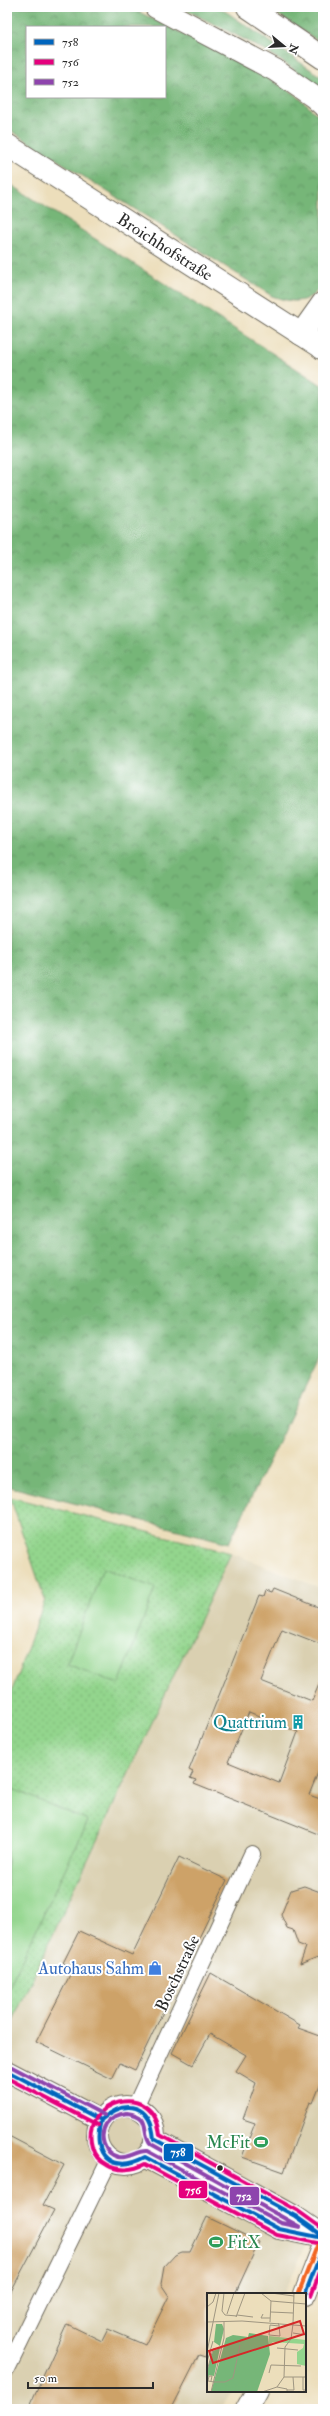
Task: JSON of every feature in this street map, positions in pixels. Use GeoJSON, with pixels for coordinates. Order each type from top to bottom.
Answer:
{"type":"FeatureCollection","features":[{"type":"Feature","properties":{"kind":"main road"},"geometry":{"type":"LineString","coordinates":[[156,7],[275,70],[323,105]]}},
{"type":"Feature","properties":{"kind":"main road"},"geometry":{"type":"LineString","coordinates":[[164,7],[181,20]]}},
{"type":"Feature","properties":{"kind":"main road"},"geometry":{"type":"LineString","coordinates":[[248,7],[323,58]]}},
{"type":"Feature","properties":{"kind":"main road","name":"Broichhofstraße"},"geometry":{"type":"LineString","coordinates":[[7,145],[323,348]]}},
{"type":"Feature","properties":{"kind":"main road"},"geometry":{"type":"LineString","coordinates":[[301,334],[323,303]]}},
{"type":"Feature","properties":{"kind":"main road"},"geometry":{"type":"LineString","coordinates":[[305,2293],[323,2248]]}},
{"type":"Feature","properties":{"kind":"main road"},"geometry":{"type":"LineString","coordinates":[[247,2409],[256,2392]]}},
{"type":"Feature","properties":{"kind":"street","name":"Boschstraße"},"geometry":{"type":"LineString","coordinates":[[135,2107],[252,1854]]}},
{"type":"Feature","properties":{"kind":"street"},"geometry":{"type":"LineString","coordinates":[[7,2071],[101,2120]]}},
{"type":"Feature","properties":{"kind":"street"},"geometry":{"type":"LineString","coordinates":[[116,2107],[135,2107],[151,2120],[155,2129],[154,2138],[145,2157],[137,2162],[128,2165],[110,2160],[102,2153],[97,2143],[101,2120],[116,2107]]}},
{"type":"Feature","properties":{"kind":"street"},"geometry":{"type":"LineString","coordinates":[[154,2138],[295,2216],[323,2237]]}},
{"type":"Feature","properties":{"kind":"street"},"geometry":{"type":"LineString","coordinates":[[145,2157],[278,2229],[323,2237]]}},
{"type":"Feature","properties":{"kind":"street"},"geometry":{"type":"LineString","coordinates":[[7,2369],[110,2160]]}},
{"type":"Feature","properties":{"kind":"shaded area"},"geometry":{"type":"Polygon","coordinates":[[[231,1553],[323,1589],[323,2206],[284,2293],[207,2293],[207,2392],[231,2392],[221,2409],[7,2409],[7,2033],[231,1553]]]}},
{"type":"Feature","properties":{"kind":"green space"},"geometry":{"type":"Polygon","coordinates":[[[7,7],[129,7],[251,68],[295,94],[323,120],[323,284],[317,291],[306,299],[294,301],[272,296],[7,128],[7,7]]]}},
{"type":"Feature","properties":{"kind":"green space"},"geometry":{"type":"Polygon","coordinates":[[[180,7],[219,7],[323,78],[323,93],[291,67],[255,45],[180,7]]]}},
{"type":"Feature","properties":{"kind":"green space"},"geometry":{"type":"Polygon","coordinates":[[[267,7],[323,7],[323,44],[271,10],[267,7]]]}},
{"type":"Feature","properties":{"kind":"green space"},"geometry":{"type":"Polygon","coordinates":[[[7,182],[323,386],[323,1350],[229,1543],[7,1486],[7,182]]]}},
{"type":"Feature","properties":{"kind":"green space"},"geometry":{"type":"Polygon","coordinates":[[[10,1497],[231,1553],[7,2033],[7,1704],[45,1600],[10,1497]]]}},
{"type":"Feature","properties":{"kind":"green space"},"geometry":{"type":"Polygon","coordinates":[[[103,1568],[155,1588],[119,1684],[67,1664],[103,1568]]]}},
{"type":"Feature","properties":{"kind":"green space"},"geometry":{"type":"Polygon","coordinates":[[[10,1788],[88,1821],[7,1991],[7,1794],[10,1788]]]}},
{"type":"Feature","properties":{"kind":"building","name":"Quattrium"},"geometry":{"type":"Polygon","coordinates":[[[273,1589],[323,1609],[323,1645],[282,1629],[261,1681],[312,1701],[323,1675],[323,1760],[309,1795],[323,1800],[323,1836],[194,1784],[196,1780],[190,1778],[193,1772],[189,1770],[259,1596],[263,1597],[265,1591],[271,1593],[273,1589]],[[249,1712],[228,1762],[279,1783],[298,1732],[249,1712]]]}},
{"type":"Feature","properties":{"kind":"building","name":"Autohaus Sahm"},"geometry":{"type":"Polygon","coordinates":[[[179,1857],[227,1880],[135,2070],[120,2063],[112,2079],[36,2042],[74,1967],[63,1963],[79,1931],[132,1955],[179,1857]]]}},
{"type":"Feature","properties":{"kind":"building"},"geometry":{"type":"Polygon","coordinates":[[[304,1886],[323,1893],[323,1955],[300,1964],[306,1947],[298,1944],[293,1930],[287,1928],[281,1915],[291,1890],[304,1886]]]}},
{"type":"Feature","properties":{"kind":"building"},"geometry":{"type":"Polygon","coordinates":[[[211,1973],[300,2025],[298,2028],[323,2037],[323,2078],[313,2103],[310,2102],[284,2172],[242,2157],[255,2123],[243,2119],[256,2083],[236,2071],[246,2055],[210,2034],[193,2065],[172,2053],[211,1973]]]}},
{"type":"Feature","properties":{"kind":"building"},"geometry":{"type":"Polygon","coordinates":[[[7,2135],[64,2165],[43,2205],[54,2210],[7,2299],[7,2135]]]}},
{"type":"Feature","properties":{"kind":"building"},"geometry":{"type":"Polygon","coordinates":[[[207,2217],[259,2242],[235,2293],[207,2293],[207,2352],[205,2357],[199,2355],[172,2408],[28,2409],[67,2324],[102,2341],[108,2329],[145,2345],[169,2296],[161,2284],[164,2267],[175,2255],[182,2252],[190,2252],[207,2217]]]}},
{"type":"Feature","properties":{"kind":"transit line","name":"752"},"geometry":{"type":"LineString","coordinates":[[10,2066],[104,2115]]}},
{"type":"Feature","properties":{"kind":"transit line","name":"758"},"geometry":{"type":"LineString","coordinates":[[7,2071],[101,2120]]}},
{"type":"Feature","properties":{"kind":"transit line","name":"756"},"geometry":{"type":"LineString","coordinates":[[7,2078],[98,2125]]}},
{"type":"Feature","properties":{"kind":"transit line","name":"756"},"geometry":{"type":"LineString","coordinates":[[322,2244],[277,2235],[145,2164],[131,2169],[116,2169],[102,2162],[97,2158],[92,2147],[91,2131],[96,2118],[106,2108],[119,2102],[132,2102],[145,2106],[155,2117],[160,2135],[298,2211],[323,2229]]}},
{"type":"Feature","properties":{"kind":"transit line","name":"758"},"geometry":{"type":"LineString","coordinates":[[323,2236],[295,2216],[154,2139],[152,2127],[148,2118],[143,2112],[136,2108],[128,2107],[119,2109],[110,2113],[101,2120],[99,2143],[102,2152],[107,2158],[114,2162],[123,2164],[145,2157],[279,2229],[323,2238]]}},
{"type":"Feature","properties":{"kind":"transit line","name":"752"},"geometry":{"type":"LineString","coordinates":[[127,2113],[140,2117],[145,2125],[146,2135],[151,2144],[300,2227],[281,2223],[147,2151],[122,2157],[113,2155],[104,2144],[104,2129],[106,2124],[113,2118],[127,2113]]}},
{"type":"Feature","properties":{"kind":"transit line"},"geometry":{"type":"LineString","coordinates":[[299,2292],[317,2246]]}},
{"type":"Feature","properties":{"kind":"transit line","name":"758"},"geometry":{"type":"LineString","coordinates":[[305,2293],[323,2248]]}},
{"type":"Feature","properties":{"kind":"transit line","name":"756"},"geometry":{"type":"LineString","coordinates":[[311,2296],[323,2264]]}},
{"type":"Feature","properties":{"kind":"place","name":"Quattrium"},"geometry":{"type":"Point","coordinates":[298,1722]}},
{"type":"Feature","properties":{"kind":"place","name":"Autohaus Sahm"},"geometry":{"type":"Point","coordinates":[155,1968]}},
{"type":"Feature","properties":{"kind":"place","name":"McFit"},"geometry":{"type":"Point","coordinates":[261,2142]}},
{"type":"Feature","properties":{"kind":"place","name":"FitX"},"geometry":{"type":"Point","coordinates":[216,2242]}}]}
